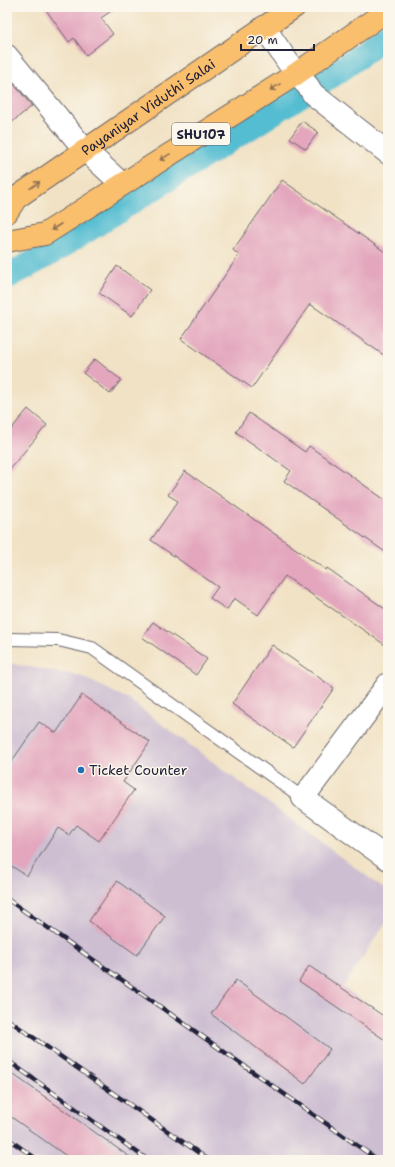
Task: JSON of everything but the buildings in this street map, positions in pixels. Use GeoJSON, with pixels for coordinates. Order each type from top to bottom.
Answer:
{"type":"FeatureCollection","features":[{"type":"Feature","properties":{"kind":"main road","name":"Payaniyar Viduthi Salai"},"geometry":{"type":"LineString","coordinates":[[7,212],[16,198],[294,7]]}},
{"type":"Feature","properties":{"kind":"main road","name":"SHU107"},"geometry":{"type":"LineString","coordinates":[[7,241],[45,234],[122,184],[306,84],[388,10]]}},
{"type":"Feature","properties":{"kind":"street"},"geometry":{"type":"LineString","coordinates":[[264,27],[306,84],[388,152]]}},
{"type":"Feature","properties":{"kind":"street"},"geometry":{"type":"LineString","coordinates":[[7,56],[85,150],[122,184]]}},
{"type":"Feature","properties":{"kind":"street"},"geometry":{"type":"LineString","coordinates":[[388,684],[303,798],[388,859]]}},
{"type":"Feature","properties":{"kind":"lane"},"geometry":{"type":"LineString","coordinates":[[7,639],[58,640],[92,648],[303,798]]}},
{"type":"Feature","properties":{"kind":"shaded area"},"geometry":{"type":"Polygon","coordinates":[[[7,663],[80,676],[128,699],[388,892],[388,919],[343,987],[388,1018],[388,1160],[7,1160],[7,663]]]}},
{"type":"Feature","properties":{"kind":"waterway"},"geometry":{"type":"LineString","coordinates":[[7,277],[51,253],[336,73],[388,35]]}},
{"type":"Feature","properties":{"kind":"railway"},"geometry":{"type":"LineString","coordinates":[[7,899],[378,1160]]}},
{"type":"Feature","properties":{"kind":"railway"},"geometry":{"type":"LineString","coordinates":[[7,1019],[209,1160]]}},
{"type":"Feature","properties":{"kind":"railway"},"geometry":{"type":"LineString","coordinates":[[7,1060],[148,1160]]}},
{"type":"Feature","properties":{"kind":"railway"},"geometry":{"type":"LineString","coordinates":[[7,1138],[38,1160]]}},
{"type":"Feature","properties":{"kind":"place","name":"Ticket Counter"},"geometry":{"type":"Point","coordinates":[81,770]}}]}
